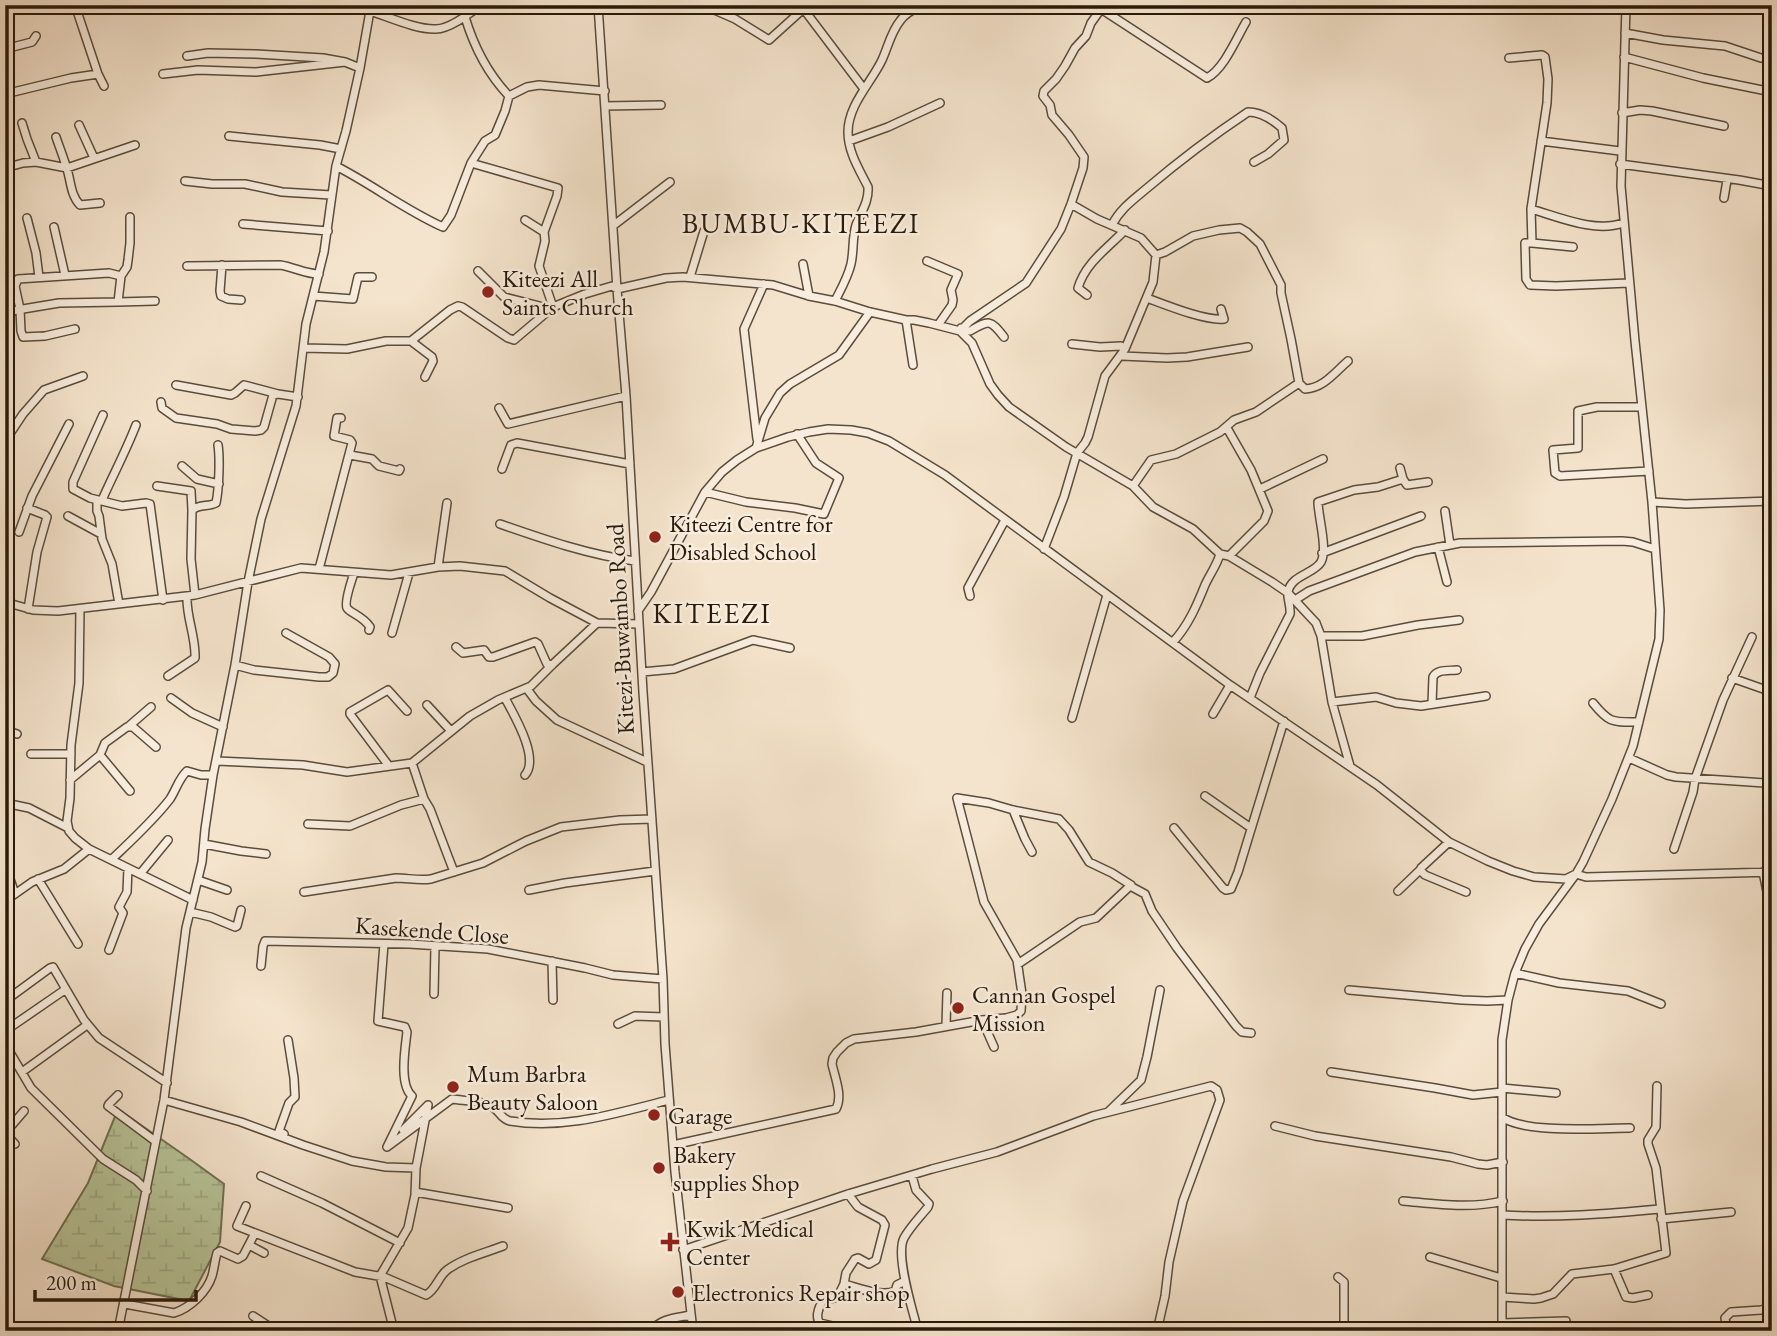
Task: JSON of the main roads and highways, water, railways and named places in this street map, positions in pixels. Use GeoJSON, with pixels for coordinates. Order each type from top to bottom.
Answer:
{"type":"FeatureCollection","features":[{"type":"Feature","properties":{"kind":"place","name":"Kiteezi All Saints Church"},"geometry":{"type":"Point","coordinates":[488,292]}},
{"type":"Feature","properties":{"kind":"place","name":"Kiteezi Centre for Disabled School"},"geometry":{"type":"Point","coordinates":[655,537]}},
{"type":"Feature","properties":{"kind":"place","name":"Cannan Gospel Mission"},"geometry":{"type":"Point","coordinates":[958,1008]}},
{"type":"Feature","properties":{"kind":"place","name":"Mum Barbra Beauty Saloon"},"geometry":{"type":"Point","coordinates":[453,1087]}},
{"type":"Feature","properties":{"kind":"place","name":"Garage"},"geometry":{"type":"Point","coordinates":[654,1115]}},
{"type":"Feature","properties":{"kind":"place","name":"Bakery supplies Shop"},"geometry":{"type":"Point","coordinates":[659,1168]}},
{"type":"Feature","properties":{"kind":"place","name":"Kwik Medical Center"},"geometry":{"type":"Point","coordinates":[670,1242]}},
{"type":"Feature","properties":{"kind":"place","name":"Electronics Repair shop"},"geometry":{"type":"Point","coordinates":[678,1292]}},
{"type":"Feature","properties":{"kind":"district","name":"BUMBU-KITEEZI"},"geometry":{"type":"Point","coordinates":[801,223]}},
{"type":"Feature","properties":{"kind":"district","name":"KITEEZI"},"geometry":{"type":"Point","coordinates":[712,613]}}]}
